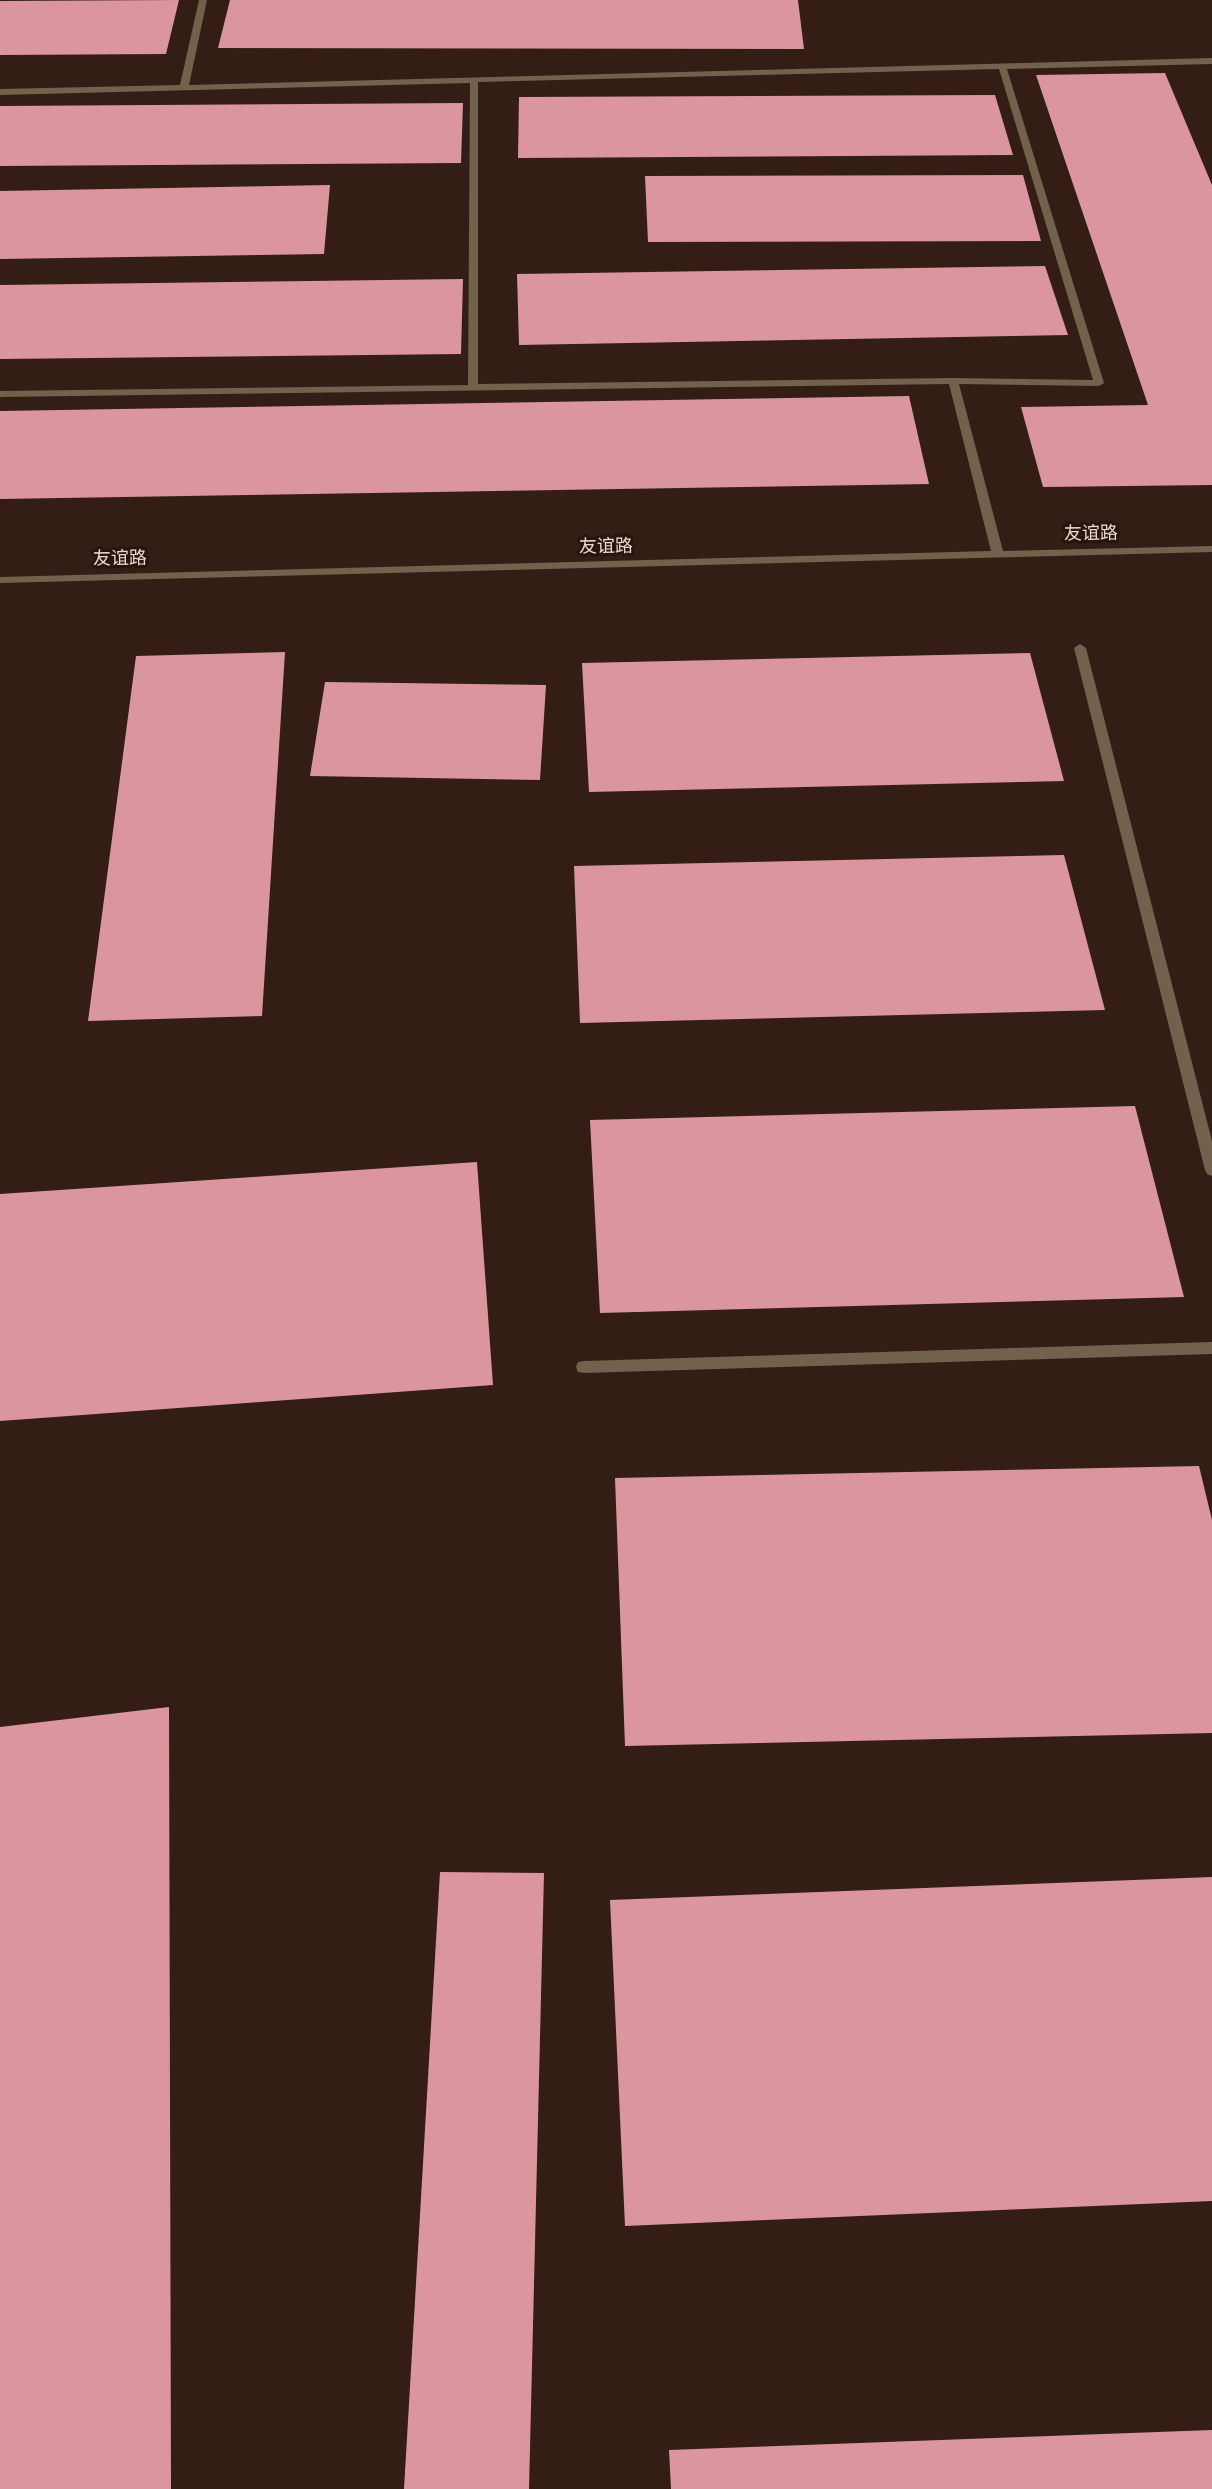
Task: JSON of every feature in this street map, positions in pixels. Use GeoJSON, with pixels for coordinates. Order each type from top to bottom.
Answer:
{"type":"FeatureCollection","features":[{"type":"Feature","properties":{"kind":"street"},"geometry":{"type":"LineString","coordinates":[[184,88],[203,0]]}},
{"type":"Feature","properties":{"kind":"street"},"geometry":{"type":"LineString","coordinates":[[0,92],[1212,61]]}},
{"type":"Feature","properties":{"kind":"street"},"geometry":{"type":"LineString","coordinates":[[0,394],[952,381],[1099,383],[1002,66]]}},
{"type":"Feature","properties":{"kind":"street"},"geometry":{"type":"LineString","coordinates":[[473,386],[474,79]]}},
{"type":"Feature","properties":{"kind":"street"},"geometry":{"type":"LineString","coordinates":[[952,381],[998,555]]}},
{"type":"Feature","properties":{"kind":"street","name":"友谊路"},"geometry":{"type":"LineString","coordinates":[[0,580],[1212,549]]}},
{"type":"Feature","properties":{"kind":"street"},"geometry":{"type":"LineString","coordinates":[[1080,648],[1212,1170]]}},
{"type":"Feature","properties":{"kind":"street"},"geometry":{"type":"LineString","coordinates":[[585,1367],[1212,1348]]}},
{"type":"Feature","properties":{"kind":"building"},"geometry":{"type":"Polygon","coordinates":[[[179,0],[166,54],[0,55],[0,1],[179,0]]]}},
{"type":"Feature","properties":{"kind":"building"},"geometry":{"type":"Polygon","coordinates":[[[230,0],[798,0],[804,49],[218,48],[230,0]]]}},
{"type":"Feature","properties":{"kind":"building"},"geometry":{"type":"Polygon","coordinates":[[[1165,73],[1212,185],[1212,485],[1043,487],[1021,407],[1148,405],[1036,75],[1165,73]]]}},
{"type":"Feature","properties":{"kind":"building"},"geometry":{"type":"Polygon","coordinates":[[[995,95],[1013,155],[518,158],[519,97],[995,95]]]}},
{"type":"Feature","properties":{"kind":"building"},"geometry":{"type":"Polygon","coordinates":[[[463,103],[461,163],[0,166],[0,106],[463,103]]]}},
{"type":"Feature","properties":{"kind":"building"},"geometry":{"type":"Polygon","coordinates":[[[1023,175],[1041,241],[648,242],[645,176],[1023,175]]]}},
{"type":"Feature","properties":{"kind":"building"},"geometry":{"type":"Polygon","coordinates":[[[330,185],[324,254],[0,259],[0,191],[330,185]]]}},
{"type":"Feature","properties":{"kind":"building"},"geometry":{"type":"Polygon","coordinates":[[[1045,266],[1068,335],[519,345],[517,274],[1045,266]]]}},
{"type":"Feature","properties":{"kind":"building"},"geometry":{"type":"Polygon","coordinates":[[[463,279],[461,354],[0,359],[0,285],[463,279]]]}},
{"type":"Feature","properties":{"kind":"building"},"geometry":{"type":"Polygon","coordinates":[[[909,396],[929,484],[0,499],[0,411],[909,396]]]}},
{"type":"Feature","properties":{"kind":"building"},"geometry":{"type":"Polygon","coordinates":[[[285,652],[262,1016],[88,1021],[136,656],[285,652]]]}},
{"type":"Feature","properties":{"kind":"building"},"geometry":{"type":"Polygon","coordinates":[[[1030,653],[1064,781],[589,792],[582,663],[1030,653]]]}},
{"type":"Feature","properties":{"kind":"building"},"geometry":{"type":"Polygon","coordinates":[[[325,682],[546,685],[540,780],[310,776],[325,682]]]}},
{"type":"Feature","properties":{"kind":"building"},"geometry":{"type":"Polygon","coordinates":[[[1064,855],[1105,1010],[580,1023],[574,866],[1064,855]]]}},
{"type":"Feature","properties":{"kind":"building"},"geometry":{"type":"Polygon","coordinates":[[[1135,1106],[1184,1297],[600,1313],[590,1120],[1135,1106]]]}},
{"type":"Feature","properties":{"kind":"building"},"geometry":{"type":"Polygon","coordinates":[[[477,1162],[493,1385],[0,1421],[0,1194],[477,1162]]]}},
{"type":"Feature","properties":{"kind":"building"},"geometry":{"type":"Polygon","coordinates":[[[1199,1466],[1212,1520],[1212,1733],[625,1746],[615,1478],[1199,1466]]]}},
{"type":"Feature","properties":{"kind":"building"},"geometry":{"type":"Polygon","coordinates":[[[169,1707],[171,2489],[0,2489],[0,1727],[169,1707]]]}},
{"type":"Feature","properties":{"kind":"building"},"geometry":{"type":"Polygon","coordinates":[[[440,1872],[544,1873],[529,2489],[404,2489],[440,1872]]]}},
{"type":"Feature","properties":{"kind":"building"},"geometry":{"type":"Polygon","coordinates":[[[1212,1877],[1212,2201],[625,2226],[610,1900],[1212,1877]]]}},
{"type":"Feature","properties":{"kind":"building"},"geometry":{"type":"Polygon","coordinates":[[[1212,2430],[1212,2489],[671,2489],[669,2450],[1212,2430]]]}}]}
